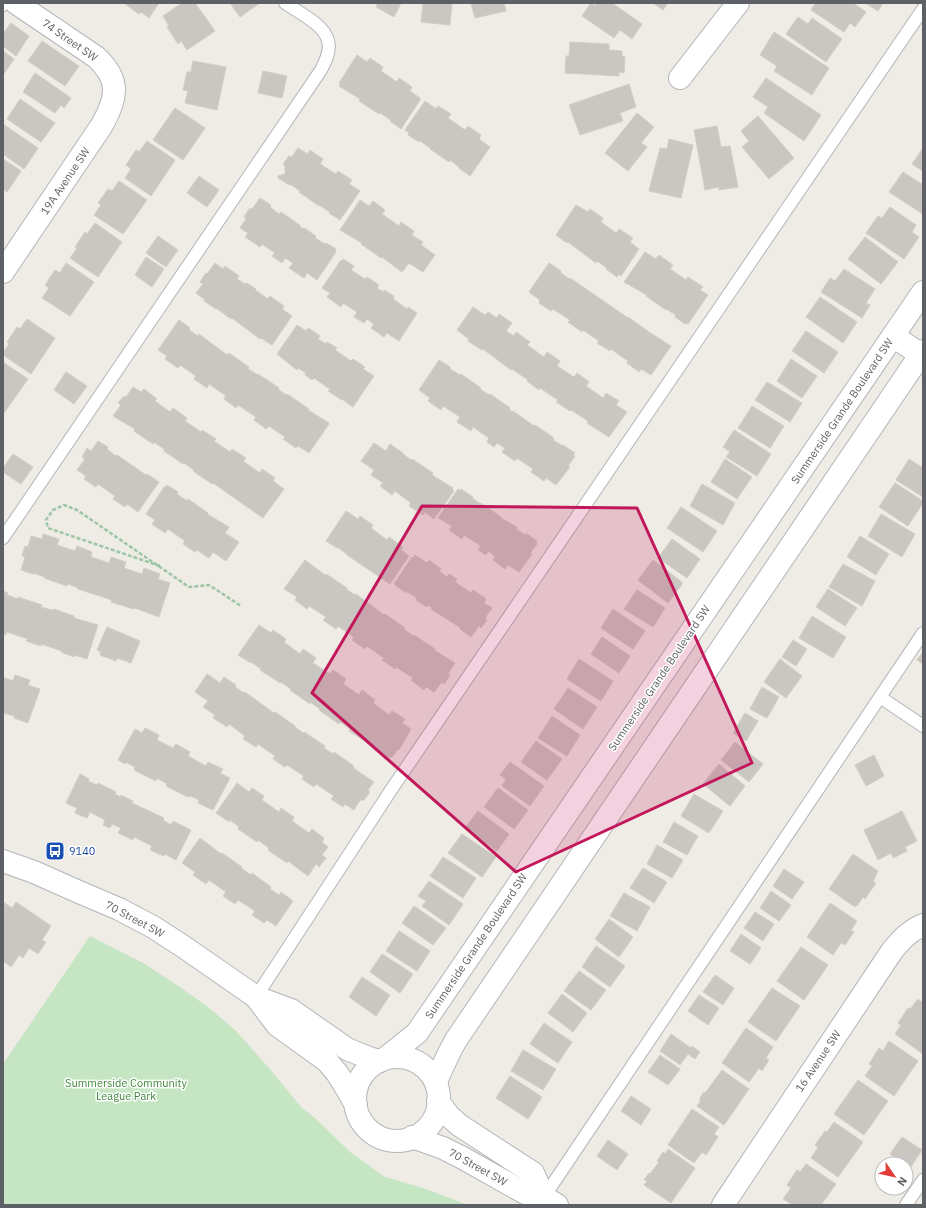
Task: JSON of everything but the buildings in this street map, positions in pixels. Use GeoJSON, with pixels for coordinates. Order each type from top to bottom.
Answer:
{"type":"FeatureCollection","features":[{"type":"Feature","properties":{"kind":"street","name":"74 Street SW"},"geometry":{"type":"LineString","coordinates":[[16,3],[96,57],[110,74],[114,85]]}},
{"type":"Feature","properties":{"kind":"street"},"geometry":{"type":"LineString","coordinates":[[680,78],[738,3]]}},
{"type":"Feature","properties":{"kind":"street","name":"19A Avenue SW"},"geometry":{"type":"LineString","coordinates":[[3,272],[102,125],[112,105],[114,85]]}},
{"type":"Feature","properties":{"kind":"street","name":"Summerside Grande Boulevard SW"},"geometry":{"type":"LineString","coordinates":[[384,1059],[417,1033],[923,292]]}},
{"type":"Feature","properties":{"kind":"street"},"geometry":{"type":"LineString","coordinates":[[437,1091],[450,1051],[456,1040],[922,354],[893,336]]}},
{"type":"Feature","properties":{"kind":"street","name":"70 Street SW"},"geometry":{"type":"LineString","coordinates":[[3,861],[34,872],[118,909],[153,927],[187,949],[256,998],[277,1024],[326,1062],[341,1078],[356,1105]]}},
{"type":"Feature","properties":{"kind":"street","name":"16 Avenue SW"},"geometry":{"type":"LineString","coordinates":[[723,1205],[892,951],[904,936],[912,930],[922,926]]}},
{"type":"Feature","properties":{"kind":"street","name":"70 Street SW"},"geometry":{"type":"LineString","coordinates":[[256,998],[291,1010],[347,1049],[369,1058],[384,1059]]}},
{"type":"Feature","properties":{"kind":"street"},"geometry":{"type":"LineString","coordinates":[[399,1056],[410,1058],[421,1064],[429,1071],[437,1091],[438,1108],[433,1120],[425,1131],[402,1141],[391,1141],[381,1138],[363,1125],[357,1115],[354,1094],[357,1083],[369,1066],[384,1059],[399,1056]]}},
{"type":"Feature","properties":{"kind":"street","name":"70 Street SW"},"geometry":{"type":"LineString","coordinates":[[437,1091],[449,1116],[459,1125],[533,1173],[551,1201]]}},
{"type":"Feature","properties":{"kind":"street","name":"70 Street SW"},"geometry":{"type":"LineString","coordinates":[[412,1137],[443,1148],[525,1193],[551,1201]]}},
{"type":"Feature","properties":{"kind":"lane"},"geometry":{"type":"LineString","coordinates":[[3,538],[321,70],[328,55],[329,42],[324,31],[284,3]]}},
{"type":"Feature","properties":{"kind":"lane"},"geometry":{"type":"LineString","coordinates":[[256,998],[391,790],[923,9]]}},
{"type":"Feature","properties":{"kind":"lane"},"geometry":{"type":"LineString","coordinates":[[551,1201],[923,633]]}},
{"type":"Feature","properties":{"kind":"lane"},"geometry":{"type":"LineString","coordinates":[[880,697],[923,726]]}},
{"type":"Feature","properties":{"kind":"lane"},"geometry":{"type":"LineString","coordinates":[[906,1205],[923,1180]]}},
{"type":"Feature","properties":{"kind":"path"},"geometry":{"type":"LineString","coordinates":[[160,566],[48,528],[46,520],[53,510],[64,505],[77,510],[160,566],[189,587],[209,585],[241,606]]}},
{"type":"Feature","properties":{"kind":"highlighted area"},"geometry":{"type":"Polygon","coordinates":[[[422,506],[637,508],[752,763],[516,872],[312,693],[422,506]]]}},
{"type":"Feature","properties":{"kind":"green space","name":"Summerside Community League Park"},"geometry":{"type":"Polygon","coordinates":[[[90,936],[143,963],[212,1010],[237,1032],[301,1107],[316,1119],[350,1152],[385,1177],[423,1188],[468,1205],[3,1205],[3,1064],[90,936]]]}},
{"type":"Feature","properties":{"kind":"place","name":"9140"},"geometry":{"type":"Point","coordinates":[55,851]}}]}
